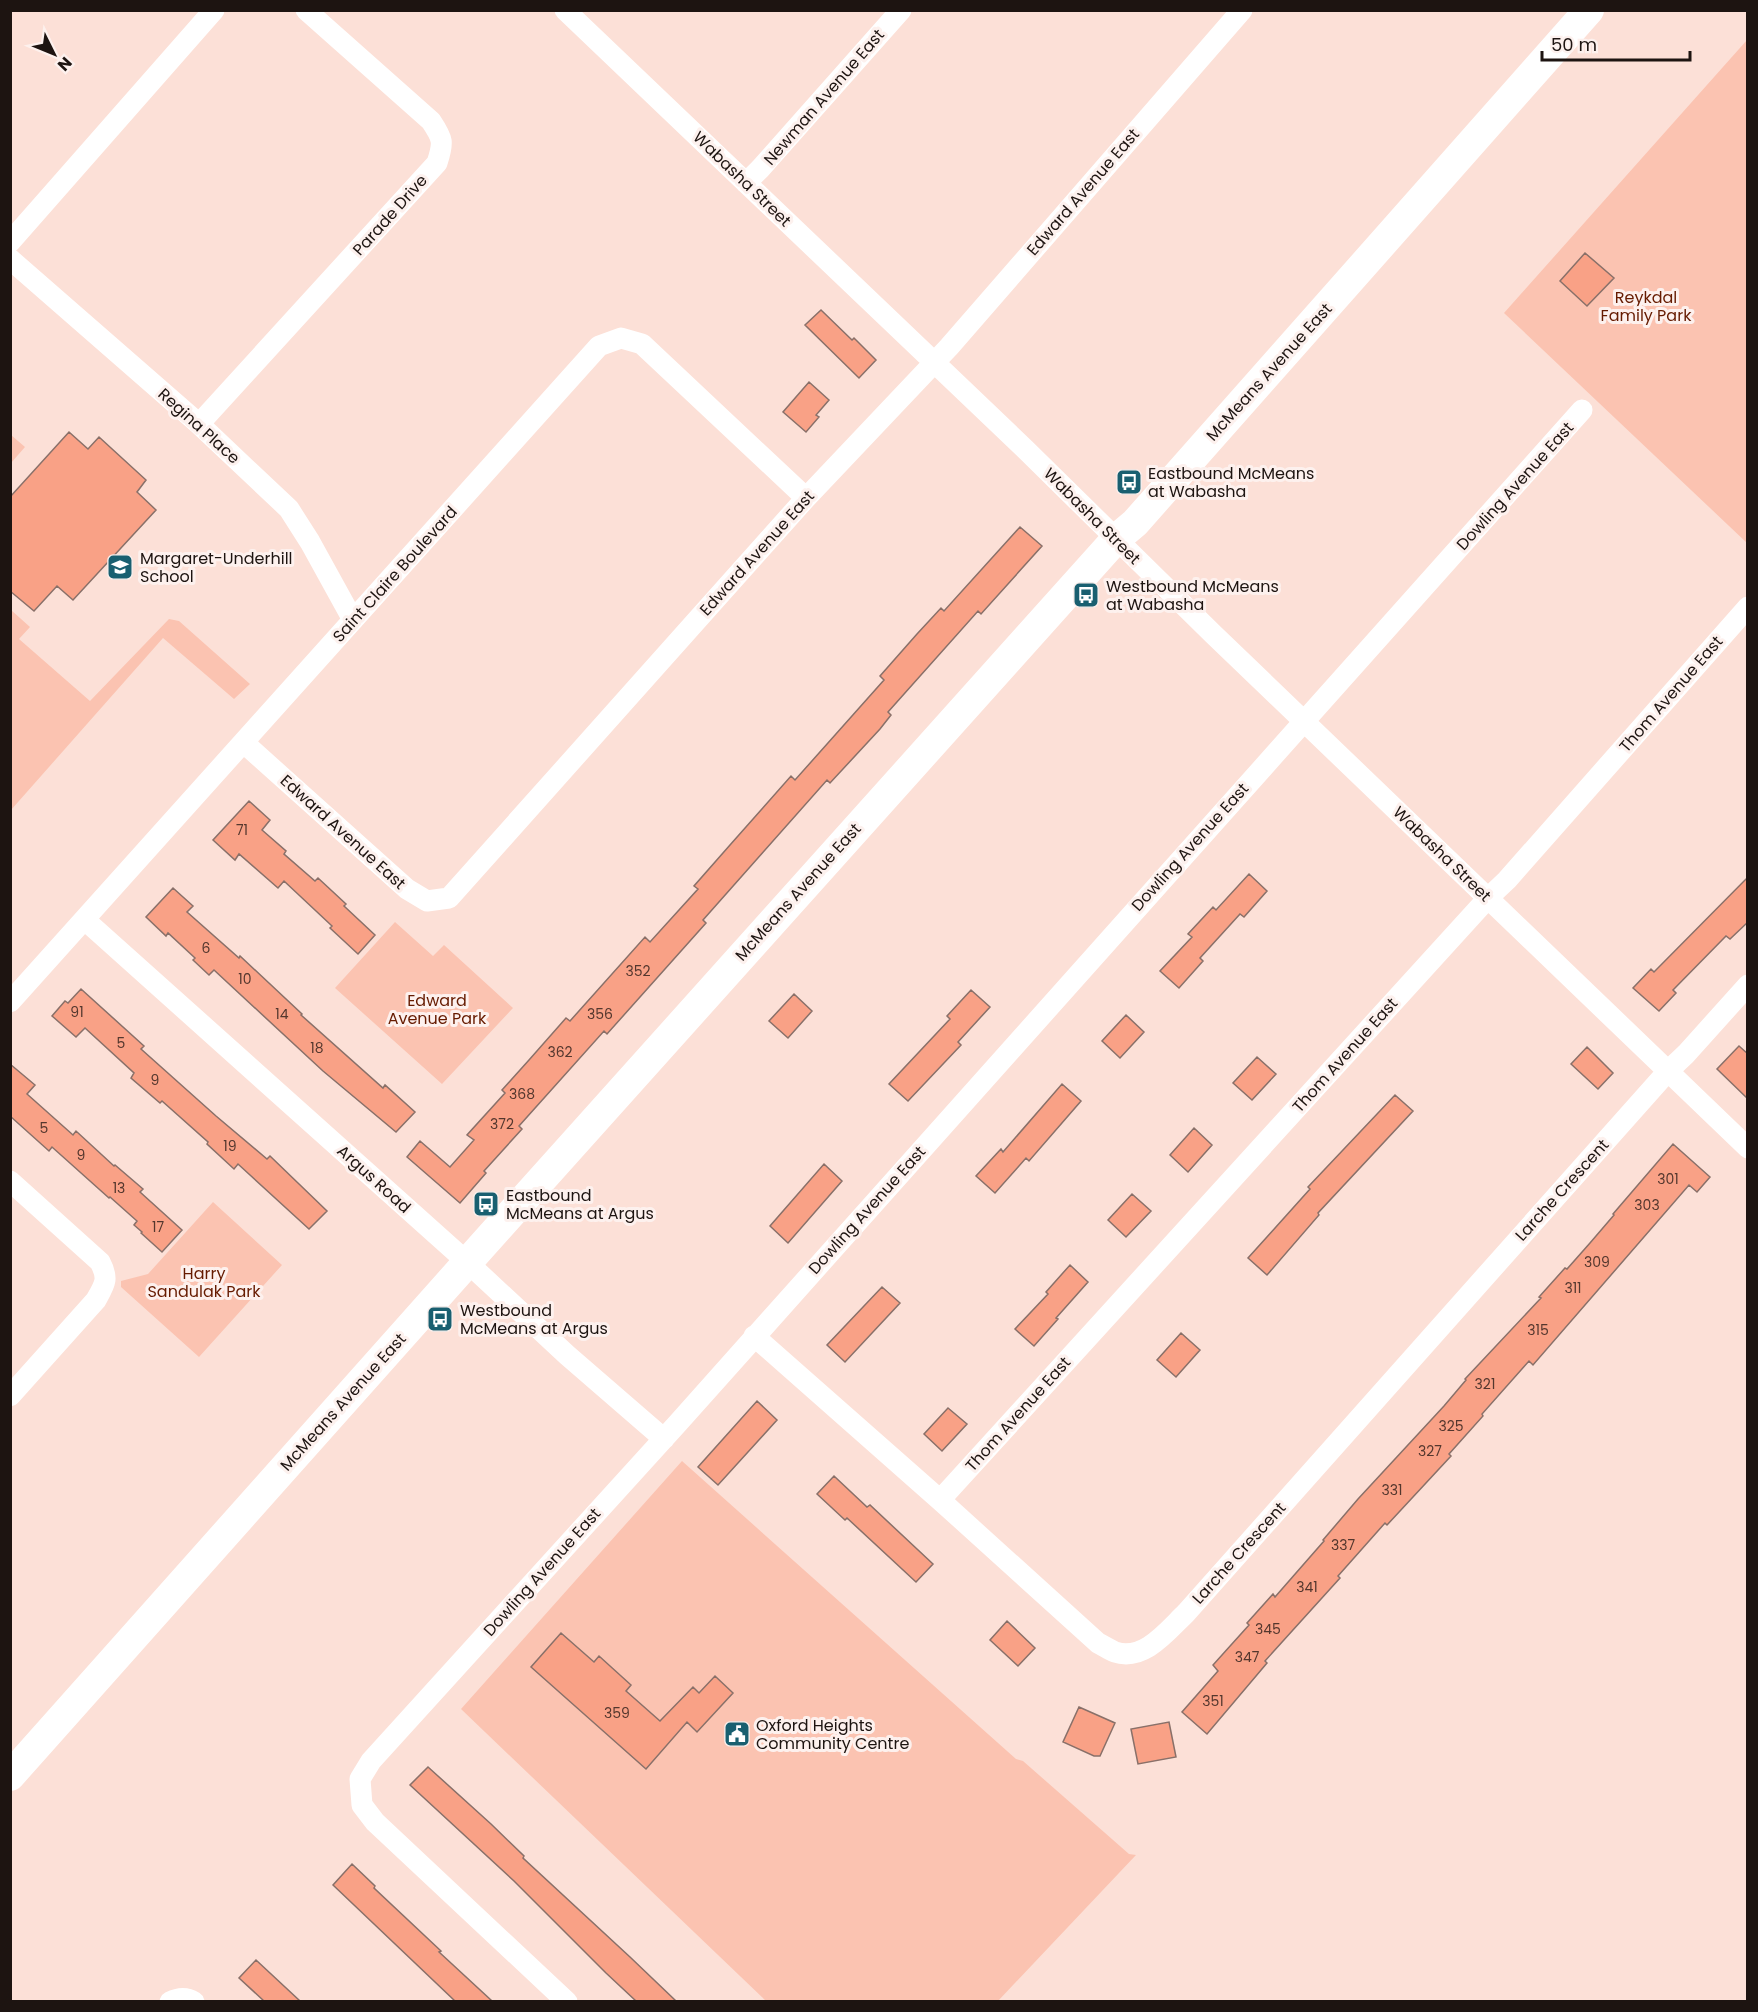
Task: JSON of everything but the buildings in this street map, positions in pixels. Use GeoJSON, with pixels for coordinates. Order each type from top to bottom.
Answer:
{"type":"FeatureCollection","features":[{"type":"Feature","properties":{"kind":"street"},"geometry":{"type":"LineString","coordinates":[[10,242],[214,10]]}},
{"type":"Feature","properties":{"kind":"street","name":"Parade Drive"},"geometry":{"type":"LineString","coordinates":[[199,424],[437,163],[443,145],[431,121],[306,10]]}},
{"type":"Feature","properties":{"kind":"street","name":"Wabasha Street"},"geometry":{"type":"LineString","coordinates":[[565,10],[1025,449],[1303,721],[1748,1148]]}},
{"type":"Feature","properties":{"kind":"street","name":"Newman Avenue East"},"geometry":{"type":"LineString","coordinates":[[746,183],[901,10]]}},
{"type":"Feature","properties":{"kind":"street","name":"Edward Avenue East"},"geometry":{"type":"LineString","coordinates":[[244,743],[407,889],[427,901],[449,898],[806,498],[949,347],[1242,10]]}},
{"type":"Feature","properties":{"kind":"street","name":"McMeans Avenue East"},"geometry":{"type":"LineString","coordinates":[[10,1776],[1116,539],[1135,523],[1589,10]]}},
{"type":"Feature","properties":{"kind":"street","name":"Regina Place"},"geometry":{"type":"LineString","coordinates":[[10,260],[199,424],[289,508],[353,620]]}},
{"type":"Feature","properties":{"kind":"street","name":"Saint Claire Boulevard"},"geometry":{"type":"LineString","coordinates":[[10,1002],[599,346],[621,338],[642,344],[806,498]]}},
{"type":"Feature","properties":{"kind":"street","name":"Dowling Avenue East"},"geometry":{"type":"LineString","coordinates":[[567,2001],[375,1822],[362,1805],[360,1779],[378,1753],[664,1439],[1582,410]]}},
{"type":"Feature","properties":{"kind":"street","name":"Thom Avenue East"},"geometry":{"type":"LineString","coordinates":[[940,1500],[1488,898],[1507,880],[1748,607]]}},
{"type":"Feature","properties":{"kind":"street","name":"Argus Road"},"geometry":{"type":"LineString","coordinates":[[85,920],[468,1262],[567,1355],[664,1439]]}},
{"type":"Feature","properties":{"kind":"street","name":"Larche Crescent"},"geometry":{"type":"LineString","coordinates":[[754,1336],[1098,1643],[1116,1653],[1132,1654],[1151,1646],[1186,1613],[1668,1071],[1748,986]]}},
{"type":"Feature","properties":{"kind":"street"},"geometry":{"type":"LineString","coordinates":[[10,1181],[100,1262],[106,1272],[106,1282],[96,1300],[10,1396]]}},
{"type":"Feature","properties":{"kind":"street"},"geometry":{"type":"LineString","coordinates":[[170,2001],[177,1999],[194,2001]]}},
{"type":"Feature","properties":{"kind":"green space","name":"Reykdal Family Park"},"geometry":{"type":"Polygon","coordinates":[[[1747,40],[1747,543],[1504,313],[1747,40]]]}},
{"type":"Feature","properties":{"kind":"green space"},"geometry":{"type":"Polygon","coordinates":[[[11,435],[25,447],[11,463],[11,435]]]}},
{"type":"Feature","properties":{"kind":"green space"},"geometry":{"type":"Polygon","coordinates":[[[11,610],[30,627],[19,639],[90,701],[169,619],[179,621],[250,684],[234,699],[163,638],[11,810],[11,610]]]}},
{"type":"Feature","properties":{"kind":"green space","name":"Edward Avenue Park"},"geometry":{"type":"Polygon","coordinates":[[[395,922],[433,956],[444,945],[513,1008],[442,1084],[335,988],[395,922]]]}},
{"type":"Feature","properties":{"kind":"green space","name":"Harry Sandulak Park"},"geometry":{"type":"Polygon","coordinates":[[[213,1202],[282,1265],[199,1357],[121,1287],[121,1281],[148,1274],[213,1202]]]}},
{"type":"Feature","properties":{"kind":"green space","name":"Oxford Heights Community Centre"},"geometry":{"type":"Polygon","coordinates":[[[682,1461],[1016,1759],[1023,1761],[1129,1854],[1136,1855],[998,2001],[766,2001],[461,1709],[682,1461]]]}},
{"type":"Feature","properties":{"kind":"place","name":"Eastbound McMeans at Wabasha"},"geometry":{"type":"Point","coordinates":[1129,482]}},
{"type":"Feature","properties":{"kind":"place","name":"Margaret-Underhill School"},"geometry":{"type":"Point","coordinates":[120,567]}},
{"type":"Feature","properties":{"kind":"place","name":"Westbound McMeans at Wabasha"},"geometry":{"type":"Point","coordinates":[1086,595]}},
{"type":"Feature","properties":{"kind":"place","name":"Eastbound McMeans at Argus"},"geometry":{"type":"Point","coordinates":[486,1204]}},
{"type":"Feature","properties":{"kind":"place","name":"Westbound McMeans at Argus"},"geometry":{"type":"Point","coordinates":[440,1319]}},
{"type":"Feature","properties":{"kind":"place","name":"Oxford Heights Community Centre"},"geometry":{"type":"Point","coordinates":[737,1734]}}]}
